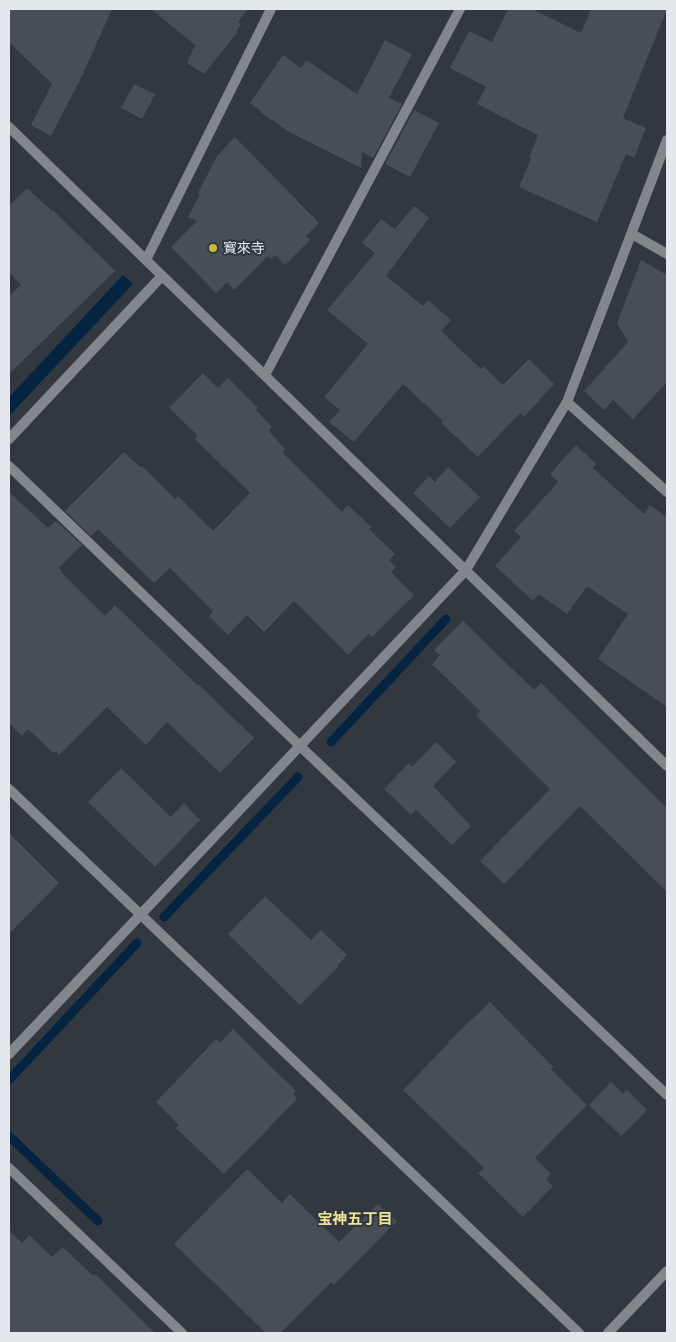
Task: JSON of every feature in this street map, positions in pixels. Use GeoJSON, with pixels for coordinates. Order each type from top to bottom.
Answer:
{"type":"FeatureCollection","features":[{"type":"Feature","properties":{"kind":"street"},"geometry":{"type":"LineString","coordinates":[[146,260],[271,9]]}},
{"type":"Feature","properties":{"kind":"street"},"geometry":{"type":"LineString","coordinates":[[265,375],[460,9]]}},
{"type":"Feature","properties":{"kind":"street"},"geometry":{"type":"LineString","coordinates":[[9,127],[667,766]]}},
{"type":"Feature","properties":{"kind":"street"},"geometry":{"type":"LineString","coordinates":[[9,1054],[466,570],[567,402],[667,140]]}},
{"type":"Feature","properties":{"kind":"street"},"geometry":{"type":"LineString","coordinates":[[632,234],[667,254]]}},
{"type":"Feature","properties":{"kind":"street"},"geometry":{"type":"LineString","coordinates":[[9,439],[162,276]]}},
{"type":"Feature","properties":{"kind":"street"},"geometry":{"type":"LineString","coordinates":[[567,402],[667,492]]}},
{"type":"Feature","properties":{"kind":"street"},"geometry":{"type":"LineString","coordinates":[[9,466],[667,1096]]}},
{"type":"Feature","properties":{"kind":"street"},"geometry":{"type":"LineString","coordinates":[[9,789],[579,1333]]}},
{"type":"Feature","properties":{"kind":"street"},"geometry":{"type":"LineString","coordinates":[[9,1168],[182,1333]]}},
{"type":"Feature","properties":{"kind":"street"},"geometry":{"type":"LineString","coordinates":[[608,1333],[667,1271]]}},
{"type":"Feature","properties":{"kind":"water"},"geometry":{"type":"Polygon","coordinates":[[[123,275],[133,284],[9,416],[9,397],[123,275]]]}},
{"type":"Feature","properties":{"kind":"building"},"geometry":{"type":"Polygon","coordinates":[[[9,9],[112,9],[82,76],[51,136],[31,125],[52,84],[9,42],[9,9]]]}},
{"type":"Feature","properties":{"kind":"building"},"geometry":{"type":"Polygon","coordinates":[[[151,9],[248,9],[238,22],[241,25],[236,31],[238,32],[204,74],[187,63],[195,45],[151,9]]]}},
{"type":"Feature","properties":{"kind":"building"},"geometry":{"type":"Polygon","coordinates":[[[508,9],[532,9],[581,33],[591,9],[667,9],[623,118],[646,128],[634,158],[626,154],[597,222],[519,187],[531,159],[529,158],[538,135],[477,104],[486,87],[450,68],[469,31],[492,42],[508,9]]]}},
{"type":"Feature","properties":{"kind":"building"},"geometry":{"type":"Polygon","coordinates":[[[385,40],[412,54],[389,98],[402,104],[373,158],[362,152],[361,168],[291,133],[250,103],[283,55],[301,68],[306,60],[357,94],[385,40]]]}},
{"type":"Feature","properties":{"kind":"building"},"geometry":{"type":"Polygon","coordinates":[[[134,84],[155,94],[142,119],[121,108],[134,84]]]}},
{"type":"Feature","properties":{"kind":"building"},"geometry":{"type":"Polygon","coordinates":[[[414,110],[439,123],[410,177],[385,164],[414,110]]]}},
{"type":"Feature","properties":{"kind":"building"},"geometry":{"type":"Polygon","coordinates":[[[235,137],[319,223],[306,236],[310,240],[285,265],[275,255],[271,259],[268,256],[234,290],[227,282],[216,293],[171,247],[197,221],[188,217],[200,194],[198,193],[217,156],[235,137]]]}},
{"type":"Feature","properties":{"kind":"building"},"geometry":{"type":"Polygon","coordinates":[[[27,188],[53,210],[115,271],[9,374],[9,296],[21,285],[9,272],[9,206],[27,188]]]}},
{"type":"Feature","properties":{"kind":"building"},"geometry":{"type":"Polygon","coordinates":[[[414,206],[429,218],[386,276],[423,306],[428,300],[451,320],[441,331],[481,369],[483,366],[503,385],[529,359],[554,384],[524,417],[520,413],[478,457],[403,384],[354,442],[329,422],[340,410],[324,397],[368,344],[327,310],[375,253],[362,243],[381,219],[395,229],[414,206]]]}},
{"type":"Feature","properties":{"kind":"building"},"geometry":{"type":"Polygon","coordinates":[[[641,260],[667,275],[667,382],[633,419],[613,400],[604,410],[584,391],[628,342],[617,323],[641,260]]]}},
{"type":"Feature","properties":{"kind":"building"},"geometry":{"type":"Polygon","coordinates":[[[203,373],[218,388],[228,378],[258,408],[256,410],[272,427],[269,431],[285,449],[282,452],[342,512],[348,505],[395,554],[389,560],[396,567],[391,572],[414,595],[372,637],[369,634],[348,655],[294,601],[264,632],[247,615],[228,635],[209,616],[213,611],[170,568],[154,583],[98,529],[91,536],[65,511],[124,452],[140,467],[142,466],[175,499],[178,496],[213,531],[250,493],[195,439],[198,436],[169,408],[203,373]]]}},
{"type":"Feature","properties":{"kind":"building"},"geometry":{"type":"Polygon","coordinates":[[[576,445],[596,464],[593,468],[644,514],[650,505],[667,517],[667,707],[598,659],[628,614],[587,586],[567,614],[539,594],[533,601],[495,566],[521,537],[514,531],[558,482],[550,474],[576,445]]]}},
{"type":"Feature","properties":{"kind":"building"},"geometry":{"type":"Polygon","coordinates":[[[448,467],[480,497],[450,528],[413,493],[429,476],[435,482],[448,467]]]}},
{"type":"Feature","properties":{"kind":"building"},"geometry":{"type":"Polygon","coordinates":[[[9,492],[48,528],[56,521],[82,545],[59,568],[61,572],[105,616],[115,605],[254,738],[220,773],[167,722],[146,745],[107,707],[59,755],[56,751],[53,753],[28,729],[22,736],[9,723],[9,492]]]}},
{"type":"Feature","properties":{"kind":"building"},"geometry":{"type":"Polygon","coordinates":[[[463,621],[534,690],[541,683],[667,808],[667,892],[580,806],[504,884],[480,861],[550,789],[476,715],[480,711],[432,664],[440,655],[434,650],[463,621]]]}},
{"type":"Feature","properties":{"kind":"building"},"geometry":{"type":"Polygon","coordinates":[[[436,742],[456,762],[433,786],[471,826],[452,845],[416,810],[411,815],[384,789],[409,763],[412,767],[436,742]]]}},
{"type":"Feature","properties":{"kind":"building"},"geometry":{"type":"Polygon","coordinates":[[[121,768],[171,817],[184,803],[200,820],[155,867],[88,802],[121,768]]]}},
{"type":"Feature","properties":{"kind":"building"},"geometry":{"type":"Polygon","coordinates":[[[9,833],[59,883],[9,934],[9,833]]]}},
{"type":"Feature","properties":{"kind":"building"},"geometry":{"type":"Polygon","coordinates":[[[265,896],[311,940],[321,930],[347,955],[338,967],[300,1005],[228,934],[265,896]]]}},
{"type":"Feature","properties":{"kind":"building"},"geometry":{"type":"Polygon","coordinates":[[[490,1002],[553,1067],[551,1069],[587,1105],[535,1158],[551,1174],[546,1179],[553,1186],[523,1217],[478,1173],[484,1168],[403,1090],[448,1042],[490,1002]]]}},
{"type":"Feature","properties":{"kind":"building"},"geometry":{"type":"Polygon","coordinates":[[[233,1029],[296,1091],[293,1094],[297,1099],[224,1174],[176,1128],[179,1125],[156,1102],[216,1039],[220,1043],[233,1029]]]}},
{"type":"Feature","properties":{"kind":"building"},"geometry":{"type":"Polygon","coordinates":[[[611,1082],[623,1094],[627,1090],[647,1110],[621,1136],[589,1105],[611,1082]]]}},
{"type":"Feature","properties":{"kind":"building"},"geometry":{"type":"Polygon","coordinates":[[[247,1169],[282,1203],[290,1194],[339,1242],[378,1204],[397,1221],[334,1285],[331,1282],[280,1333],[266,1333],[174,1244],[247,1169]]]}},
{"type":"Feature","properties":{"kind":"building"},"geometry":{"type":"Polygon","coordinates":[[[9,1230],[22,1243],[29,1235],[52,1257],[63,1247],[93,1276],[95,1274],[155,1333],[9,1333],[9,1230]]]}},
{"type":"Feature","properties":{"kind":"waterway"},"geometry":{"type":"LineString","coordinates":[[331,742],[446,619]]}},
{"type":"Feature","properties":{"kind":"waterway"},"geometry":{"type":"LineString","coordinates":[[164,917],[298,777]]}},
{"type":"Feature","properties":{"kind":"waterway"},"geometry":{"type":"LineString","coordinates":[[9,1080],[137,943]]}},
{"type":"Feature","properties":{"kind":"waterway"},"geometry":{"type":"LineString","coordinates":[[9,1136],[98,1221]]}},
{"type":"Feature","properties":{"kind":"place","name":"寳來寺"},"geometry":{"type":"Point","coordinates":[213,248]}},
{"type":"Feature","properties":{"kind":"district","name":"宝神五丁目"},"geometry":{"type":"Point","coordinates":[355,1219]}}]}
